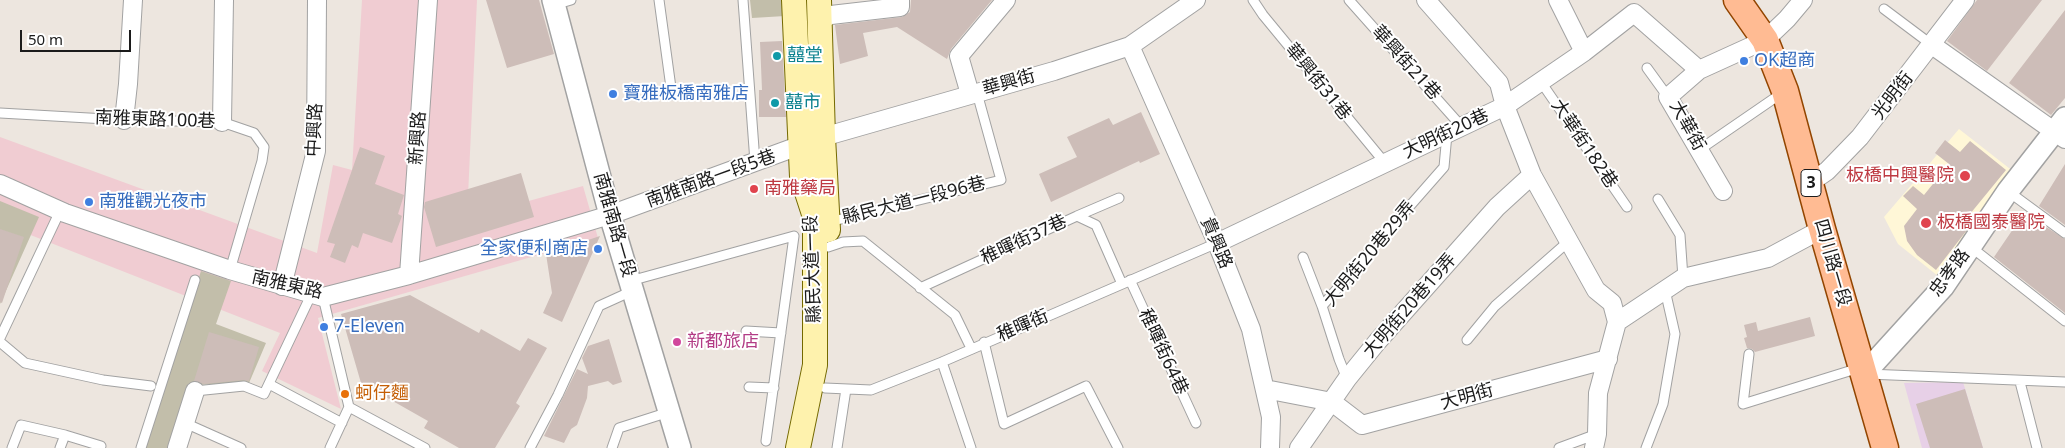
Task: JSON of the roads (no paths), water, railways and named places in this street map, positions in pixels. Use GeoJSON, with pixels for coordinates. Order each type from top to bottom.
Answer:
{"type":"FeatureCollection","features":[{"type":"Feature","properties":{"kind":"main road","name":"縣民大道一段"},"geometry":{"type":"LineString","coordinates":[[794,0],[812,142],[827,223],[835,389],[813,448]]}},
{"type":"Feature","properties":{"kind":"main road","name":"四川路一段"},"geometry":{"type":"LineString","coordinates":[[1736,0],[1764,40],[1785,91],[1811,182],[1822,230],[1886,448]]}},
{"type":"Feature","properties":{"kind":"main road","name":"縣民大道一段"},"geometry":{"type":"LineString","coordinates":[[798,448],[815,366],[815,217],[802,177],[812,142],[820,10]]}},
{"type":"Feature","properties":{"kind":"street"},"geometry":{"type":"LineString","coordinates":[[124,120],[133,0]]}},
{"type":"Feature","properties":{"kind":"street"},"geometry":{"type":"LineString","coordinates":[[222,122],[224,0]]}},
{"type":"Feature","properties":{"kind":"street","name":"中興路"},"geometry":{"type":"LineString","coordinates":[[282,286],[316,151],[317,0]]}},
{"type":"Feature","properties":{"kind":"street","name":"新興路"},"geometry":{"type":"LineString","coordinates":[[409,275],[428,0]]}},
{"type":"Feature","properties":{"kind":"street"},"geometry":{"type":"LineString","coordinates":[[820,10],[830,15],[900,7],[900,0]]}},
{"type":"Feature","properties":{"kind":"street"},"geometry":{"type":"LineString","coordinates":[[973,93],[959,56],[1006,0]]}},
{"type":"Feature","properties":{"kind":"street","name":"華興街"},"geometry":{"type":"LineString","coordinates":[[812,142],[1130,46],[1196,0]]}},
{"type":"Feature","properties":{"kind":"street"},"geometry":{"type":"LineString","coordinates":[[1426,0],[1499,83],[1505,106],[1584,52],[1634,13],[1699,70]]}},
{"type":"Feature","properties":{"kind":"street"},"geometry":{"type":"LineString","coordinates":[[1558,0],[1584,52]]}},
{"type":"Feature","properties":{"kind":"street","name":"大華街"},"geometry":{"type":"LineString","coordinates":[[1723,191],[1668,97],[1699,70],[1764,40],[1787,19],[1803,0]]}},
{"type":"Feature","properties":{"kind":"street","name":"光明街"},"geometry":{"type":"LineString","coordinates":[[1811,182],[1827,171],[1860,138],[1932,45],[1964,0]]}},
{"type":"Feature","properties":{"kind":"street","name":"南雅南路一段"},"geometry":{"type":"LineString","coordinates":[[559,2],[610,215],[680,448]]}},
{"type":"Feature","properties":{"kind":"street"},"geometry":{"type":"LineString","coordinates":[[1932,45],[2062,129]]}},
{"type":"Feature","properties":{"kind":"street","name":"貴興路"},"geometry":{"type":"LineString","coordinates":[[1130,46],[1217,243],[1251,329],[1271,417],[1270,448]]}},
{"type":"Feature","properties":{"kind":"street","name":"大明街20巷"},"geometry":{"type":"LineString","coordinates":[[1217,243],[1505,106],[1532,175],[1596,290],[1612,303],[1616,322]]}},
{"type":"Feature","properties":{"kind":"street","name":"忠孝路"},"geometry":{"type":"LineString","coordinates":[[1863,371],[1943,287],[2008,191],[2062,129]]}},
{"type":"Feature","properties":{"kind":"street","name":"南雅南路一段5巷"},"geometry":{"type":"LineString","coordinates":[[610,215],[812,142]]}},
{"type":"Feature","properties":{"kind":"street","name":"大明街20巷19弄"},"geometry":{"type":"LineString","coordinates":[[1299,448],[1347,379],[1377,342],[1497,207],[1532,175]]}},
{"type":"Feature","properties":{"kind":"street","name":"南雅東路"},"geometry":{"type":"LineString","coordinates":[[0,184],[60,211],[230,270],[317,295],[409,275],[610,215]]}},
{"type":"Feature","properties":{"kind":"street"},"geometry":{"type":"LineString","coordinates":[[1596,441],[1598,393],[1616,322],[1683,278],[1768,258],[1822,230]]}},
{"type":"Feature","properties":{"kind":"street","name":"大明街"},"geometry":{"type":"LineString","coordinates":[[1332,402],[1362,425],[1608,358]]}},
{"type":"Feature","properties":{"kind":"street"},"geometry":{"type":"LineString","coordinates":[[1265,389],[1332,402]]}},
{"type":"Feature","properties":{"kind":"street"},"geometry":{"type":"LineString","coordinates":[[177,448],[195,391]]}},
{"type":"Feature","properties":{"kind":"lane"},"geometry":{"type":"LineString","coordinates":[[659,0],[672,95]]}},
{"type":"Feature","properties":{"kind":"lane"},"geometry":{"type":"LineString","coordinates":[[743,0],[755,162]]}},
{"type":"Feature","properties":{"kind":"lane","name":"華興街31巷"},"geometry":{"type":"LineString","coordinates":[[1253,0],[1385,163]]}},
{"type":"Feature","properties":{"kind":"lane","name":"華興街21巷"},"geometry":{"type":"LineString","coordinates":[[1349,0],[1455,130]]}},
{"type":"Feature","properties":{"kind":"lane"},"geometry":{"type":"LineString","coordinates":[[1884,9],[1932,45]]}},
{"type":"Feature","properties":{"kind":"lane"},"geometry":{"type":"LineString","coordinates":[[1647,68],[1668,97]]}},
{"type":"Feature","properties":{"kind":"lane","name":"大華街182巷"},"geometry":{"type":"LineString","coordinates":[[1541,82],[1627,207]]}},
{"type":"Feature","properties":{"kind":"lane"},"geometry":{"type":"LineString","coordinates":[[1699,150],[1785,91]]}},
{"type":"Feature","properties":{"kind":"lane","name":"縣民大道一段96巷"},"geometry":{"type":"LineString","coordinates":[[827,223],[1001,180],[973,93]]}},
{"type":"Feature","properties":{"kind":"lane","name":"南雅東路100巷"},"geometry":{"type":"LineString","coordinates":[[0,113],[124,120],[222,122],[254,133],[264,147],[262,162],[230,270]]}},
{"type":"Feature","properties":{"kind":"lane","name":"大明街20巷29弄"},"geometry":{"type":"LineString","coordinates":[[1347,379],[1338,359],[1322,306],[1444,167],[1455,130]]}},
{"type":"Feature","properties":{"kind":"lane"},"geometry":{"type":"LineString","coordinates":[[2008,191],[2065,233]]}},
{"type":"Feature","properties":{"kind":"lane"},"geometry":{"type":"LineString","coordinates":[[1077,216],[1119,198]]}},
{"type":"Feature","properties":{"kind":"lane"},"geometry":{"type":"LineString","coordinates":[[1658,199],[1680,235],[1683,278]]}},
{"type":"Feature","properties":{"kind":"lane"},"geometry":{"type":"LineString","coordinates":[[60,211],[0,340],[24,363],[103,380],[151,386]]}},
{"type":"Feature","properties":{"kind":"lane","name":"稚暉街37巷"},"geometry":{"type":"LineString","coordinates":[[920,288],[1077,216],[1096,225],[1126,282]]}},
{"type":"Feature","properties":{"kind":"lane"},"geometry":{"type":"LineString","coordinates":[[530,448],[558,395],[599,306],[631,286],[794,236],[766,441]]}},
{"type":"Feature","properties":{"kind":"lane"},"geometry":{"type":"LineString","coordinates":[[828,247],[843,242],[863,241],[955,315],[971,348]]}},
{"type":"Feature","properties":{"kind":"lane"},"geometry":{"type":"LineString","coordinates":[[1467,340],[1495,306],[1569,241]]}},
{"type":"Feature","properties":{"kind":"lane","name":"稚暉街"},"geometry":{"type":"LineString","coordinates":[[835,389],[871,390],[942,362],[984,342],[1217,243]]}},
{"type":"Feature","properties":{"kind":"lane"},"geometry":{"type":"LineString","coordinates":[[1970,247],[2065,321]]}},
{"type":"Feature","properties":{"kind":"lane"},"geometry":{"type":"LineString","coordinates":[[1302,257],[1322,306]]}},
{"type":"Feature","properties":{"kind":"lane"},"geometry":{"type":"LineString","coordinates":[[141,448],[195,280]]}},
{"type":"Feature","properties":{"kind":"lane","name":"稚暉街64巷"},"geometry":{"type":"LineString","coordinates":[[1126,282],[1196,423]]}},
{"type":"Feature","properties":{"kind":"lane"},"geometry":{"type":"LineString","coordinates":[[1646,448],[1663,404],[1675,334],[1665,290]]}},
{"type":"Feature","properties":{"kind":"lane"},"geometry":{"type":"LineString","coordinates":[[195,391],[244,386],[264,394],[317,295]]}},
{"type":"Feature","properties":{"kind":"lane"},"geometry":{"type":"LineString","coordinates":[[317,295],[349,407],[330,448]]}},
{"type":"Feature","properties":{"kind":"lane"},"geometry":{"type":"LineString","coordinates":[[746,331],[781,332]]}},
{"type":"Feature","properties":{"kind":"lane"},"geometry":{"type":"LineString","coordinates":[[984,342],[1004,424],[1086,386],[1118,448]]}},
{"type":"Feature","properties":{"kind":"lane"},"geometry":{"type":"LineString","coordinates":[[1749,354],[1743,404],[1863,371],[2020,382],[2065,382]]}},
{"type":"Feature","properties":{"kind":"lane"},"geometry":{"type":"LineString","coordinates":[[942,362],[971,448]]}},
{"type":"Feature","properties":{"kind":"lane"},"geometry":{"type":"LineString","coordinates":[[2020,382],[2037,448]]}},
{"type":"Feature","properties":{"kind":"lane"},"geometry":{"type":"LineString","coordinates":[[269,384],[342,423]]}},
{"type":"Feature","properties":{"kind":"lane"},"geometry":{"type":"LineString","coordinates":[[749,387],[774,388]]}},
{"type":"Feature","properties":{"kind":"lane"},"geometry":{"type":"LineString","coordinates":[[835,389],[837,448]]}},
{"type":"Feature","properties":{"kind":"lane"},"geometry":{"type":"LineString","coordinates":[[349,407],[425,448]]}},
{"type":"Feature","properties":{"kind":"lane"},"geometry":{"type":"LineString","coordinates":[[612,448],[619,428],[669,412]]}},
{"type":"Feature","properties":{"kind":"lane"},"geometry":{"type":"LineString","coordinates":[[185,423],[241,448]]}},
{"type":"Feature","properties":{"kind":"lane"},"geometry":{"type":"LineString","coordinates":[[12,448],[21,424],[101,446]]}},
{"type":"Feature","properties":{"kind":"lane"},"geometry":{"type":"LineString","coordinates":[[60,448],[65,435]]}},
{"type":"Feature","properties":{"kind":"lane"},"geometry":{"type":"LineString","coordinates":[[1559,448],[1596,441]]}},
{"type":"Feature","properties":{"kind":"place","name":"囍堂"},"geometry":{"type":"Point","coordinates":[777,56]}},
{"type":"Feature","properties":{"kind":"place","name":"OK超商"},"geometry":{"type":"Point","coordinates":[1744,61]}},
{"type":"Feature","properties":{"kind":"place","name":"寶雅板橋南雅店"},"geometry":{"type":"Point","coordinates":[613,94]}},
{"type":"Feature","properties":{"kind":"place","name":"囍市"},"geometry":{"type":"Point","coordinates":[775,103]}},
{"type":"Feature","properties":{"kind":"place","name":"板橋中興醫院"},"geometry":{"type":"Point","coordinates":[1965,176]}},
{"type":"Feature","properties":{"kind":"place","name":"南雅藥局"},"geometry":{"type":"Point","coordinates":[754,189]}},
{"type":"Feature","properties":{"kind":"place","name":"南雅觀光夜市"},"geometry":{"type":"Point","coordinates":[89,202]}},
{"type":"Feature","properties":{"kind":"place","name":"板橋國泰醫院"},"geometry":{"type":"Point","coordinates":[1926,223]}},
{"type":"Feature","properties":{"kind":"place","name":"全家便利商店"},"geometry":{"type":"Point","coordinates":[598,249]}},
{"type":"Feature","properties":{"kind":"place","name":"7-Eleven"},"geometry":{"type":"Point","coordinates":[324,327]}},
{"type":"Feature","properties":{"kind":"place","name":"新都旅店"},"geometry":{"type":"Point","coordinates":[677,342]}},
{"type":"Feature","properties":{"kind":"place","name":"蚵仔麵"},"geometry":{"type":"Point","coordinates":[345,394]}}]}
